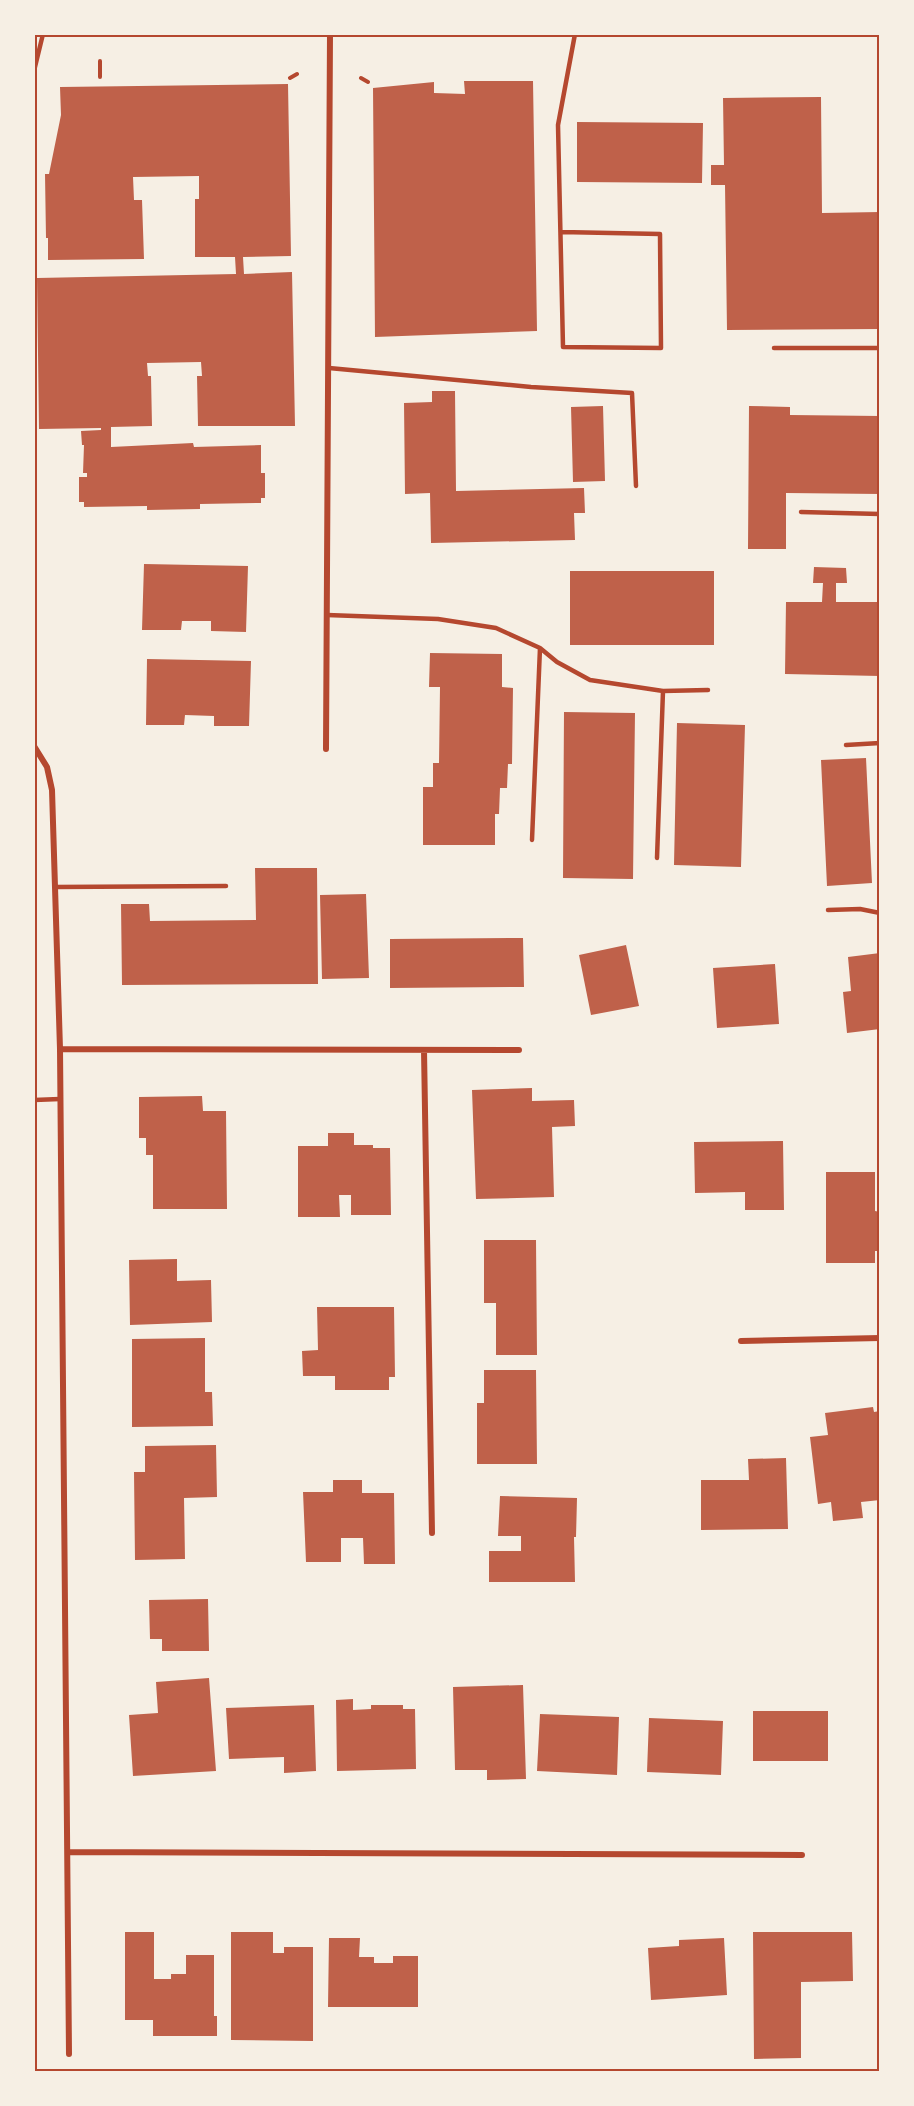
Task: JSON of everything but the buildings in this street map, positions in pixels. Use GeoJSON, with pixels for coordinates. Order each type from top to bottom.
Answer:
{"type":"FeatureCollection","features":[{"type":"Feature","properties":{"kind":"street"},"geometry":{"type":"LineString","coordinates":[[326,749],[330,34]]}},
{"type":"Feature","properties":{"kind":"street"},"geometry":{"type":"LineString","coordinates":[[34,746],[47,767],[52,790],[60,1049],[69,2054]]}},
{"type":"Feature","properties":{"kind":"street"},"geometry":{"type":"LineString","coordinates":[[60,1049],[519,1050]]}},
{"type":"Feature","properties":{"kind":"street"},"geometry":{"type":"LineString","coordinates":[[424,1050],[432,1533]]}},
{"type":"Feature","properties":{"kind":"street"},"geometry":{"type":"LineString","coordinates":[[741,1341],[879,1338]]}},
{"type":"Feature","properties":{"kind":"street"},"geometry":{"type":"LineString","coordinates":[[68,1852],[802,1855]]}},
{"type":"Feature","properties":{"kind":"lane"},"geometry":{"type":"LineString","coordinates":[[34,72],[43,34]]}},
{"type":"Feature","properties":{"kind":"lane"},"geometry":{"type":"LineString","coordinates":[[561,232],[660,234],[661,348],[563,347],[558,125],[575,34]]}},
{"type":"Feature","properties":{"kind":"lane"},"geometry":{"type":"LineString","coordinates":[[774,348],[879,348]]}},
{"type":"Feature","properties":{"kind":"lane"},"geometry":{"type":"LineString","coordinates":[[329,368],[531,387],[632,393],[636,486]]}},
{"type":"Feature","properties":{"kind":"lane"},"geometry":{"type":"LineString","coordinates":[[801,512],[879,514]]}},
{"type":"Feature","properties":{"kind":"lane"},"geometry":{"type":"LineString","coordinates":[[327,615],[438,619],[496,628],[540,648],[557,662],[590,680],[663,691],[708,690]]}},
{"type":"Feature","properties":{"kind":"lane"},"geometry":{"type":"LineString","coordinates":[[532,840],[540,648]]}},
{"type":"Feature","properties":{"kind":"lane"},"geometry":{"type":"LineString","coordinates":[[657,858],[663,691]]}},
{"type":"Feature","properties":{"kind":"lane"},"geometry":{"type":"LineString","coordinates":[[846,745],[879,742]]}},
{"type":"Feature","properties":{"kind":"lane"},"geometry":{"type":"LineString","coordinates":[[55,887],[226,886]]}},
{"type":"Feature","properties":{"kind":"lane"},"geometry":{"type":"LineString","coordinates":[[828,910],[860,909],[879,913]]}},
{"type":"Feature","properties":{"kind":"lane"},"geometry":{"type":"LineString","coordinates":[[34,1100],[60,1099]]}},
{"type":"Feature","properties":{"kind":"path"},"geometry":{"type":"LineString","coordinates":[[100,61],[100,77]]}},
{"type":"Feature","properties":{"kind":"path"},"geometry":{"type":"LineString","coordinates":[[290,78],[297,74]]}},
{"type":"Feature","properties":{"kind":"path"},"geometry":{"type":"LineString","coordinates":[[360,78],[368,82]]}}]}
